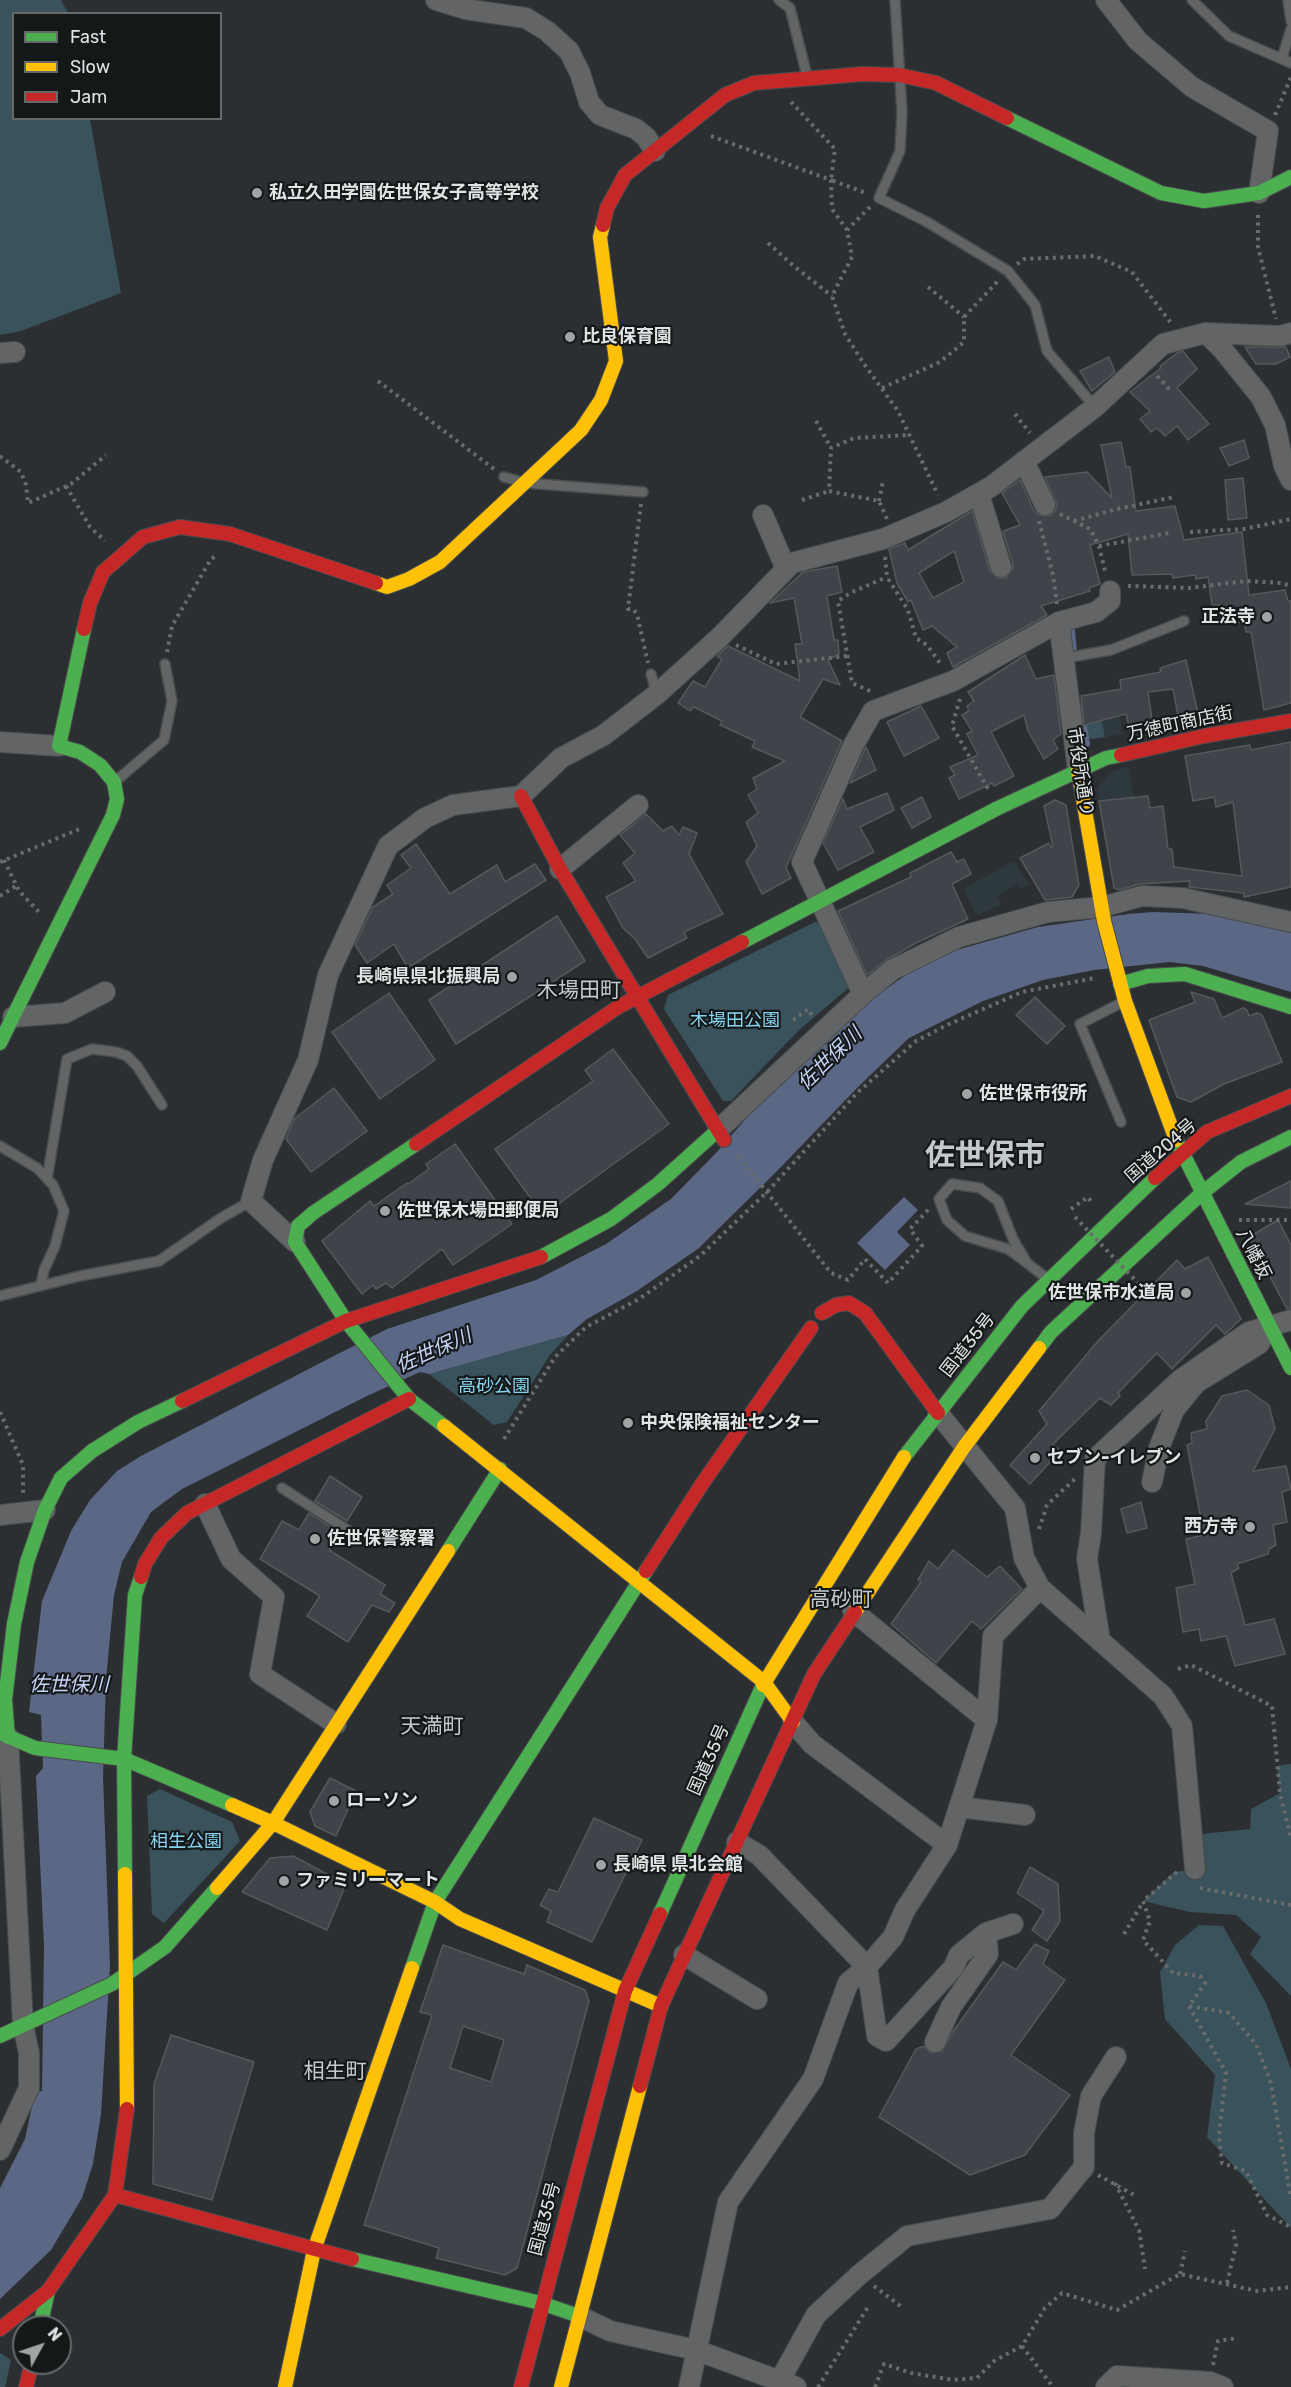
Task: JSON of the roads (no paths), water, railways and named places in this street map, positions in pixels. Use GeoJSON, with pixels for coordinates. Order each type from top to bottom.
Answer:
{"type":"FeatureCollection","features":[{"type":"Feature","properties":{"kind":"main road"},"geometry":{"type":"LineString","coordinates":[[0,1043],[113,815],[117,799],[114,782],[100,765],[80,752],[59,746],[90,603],[103,572],[143,537],[180,527],[241,538],[387,587],[409,579],[440,562],[581,430],[601,400],[616,361],[600,237],[607,208],[625,175],[725,95],[754,82],[863,74],[899,75],[936,83],[1161,193],[1204,201],[1259,193],[1291,177]]}},
{"type":"Feature","properties":{"kind":"main road","name":"万徳町商店街"},"geometry":{"type":"LineString","coordinates":[[295,1242],[298,1226],[313,1213],[609,1013],[998,808],[1106,758],[1204,736],[1291,721]]}},
{"type":"Feature","properties":{"kind":"main road","name":"市役所通り"},"geometry":{"type":"LineString","coordinates":[[1078,770],[1103,914],[1120,984]]}},
{"type":"Feature","properties":{"kind":"main road"},"geometry":{"type":"LineString","coordinates":[[521,796],[560,868],[721,1135],[611,1219],[537,1259],[346,1321],[138,1422],[92,1450],[61,1478],[45,1510],[27,1562],[14,1624],[5,1700],[4,1735],[35,1748],[108,1756],[124,1760],[273,1823],[435,1902],[460,1919],[661,2006]]}},
{"type":"Feature","properties":{"kind":"main road"},"geometry":{"type":"LineString","coordinates":[[1202,1193],[1181,1153],[1120,984],[1148,976],[1185,974],[1291,1007]]}},
{"type":"Feature","properties":{"kind":"main road","name":"国道204号"},"geometry":{"type":"LineString","coordinates":[[1098,1234],[1181,1153],[1207,1132],[1291,1096]]}},
{"type":"Feature","properties":{"kind":"main road"},"geometry":{"type":"LineString","coordinates":[[561,2387],[661,2006],[814,1674],[964,1447],[1051,1332],[1202,1193],[1241,1162],[1291,1137]]}},
{"type":"Feature","properties":{"kind":"main road","name":"八幡坂"},"geometry":{"type":"LineString","coordinates":[[1202,1193],[1291,1368]]}},
{"type":"Feature","properties":{"kind":"main road","name":"国道35号"},"geometry":{"type":"LineString","coordinates":[[521,2387],[541,2303],[625,1990],[764,1682],[908,1451],[1022,1306],[1098,1234]]}},
{"type":"Feature","properties":{"kind":"main road"},"geometry":{"type":"LineString","coordinates":[[295,1242],[346,1321],[409,1399],[500,1469],[764,1682],[793,1722]]}},
{"type":"Feature","properties":{"kind":"main road"},"geometry":{"type":"LineString","coordinates":[[822,1313],[836,1305],[849,1303],[865,1313],[938,1413]]}},
{"type":"Feature","properties":{"kind":"main road"},"geometry":{"type":"LineString","coordinates":[[285,2387],[314,2250],[435,1902],[702,1484],[812,1328]]}},
{"type":"Feature","properties":{"kind":"main road"},"geometry":{"type":"LineString","coordinates":[[0,2329],[48,2291],[115,2195],[127,2110],[124,1760],[135,1595],[145,1564],[161,1538],[187,1513],[409,1399]]}},
{"type":"Feature","properties":{"kind":"main road"},"geometry":{"type":"LineString","coordinates":[[0,2036],[112,1984],[165,1947],[273,1823],[500,1469]]}},
{"type":"Feature","properties":{"kind":"main road"},"geometry":{"type":"LineString","coordinates":[[115,2195],[314,2250],[541,2303],[579,2316]]}},
{"type":"Feature","properties":{"kind":"main road"},"geometry":{"type":"LineString","coordinates":[[43,2315],[48,2291]]}},
{"type":"Feature","properties":{"kind":"street"},"geometry":{"type":"LineString","coordinates":[[436,0],[465,9],[526,18],[548,31],[569,51],[580,73],[589,102],[600,115],[636,129],[646,137],[655,151]]}},
{"type":"Feature","properties":{"kind":"street"},"geometry":{"type":"LineString","coordinates":[[1106,0],[1138,41],[1192,87],[1268,130],[1259,193]]}},
{"type":"Feature","properties":{"kind":"street"},"geometry":{"type":"LineString","coordinates":[[1206,333],[1223,350],[1261,397],[1275,425],[1284,466],[1291,480]]}},
{"type":"Feature","properties":{"kind":"street"},"geometry":{"type":"LineString","coordinates":[[295,1242],[251,1201],[263,1160],[308,1060],[328,975],[388,846],[424,818],[453,805],[521,796],[561,758],[604,735],[657,694],[720,637],[792,563],[888,536],[946,512],[979,494],[1095,407],[1163,344],[1206,333],[1286,334]]}},
{"type":"Feature","properties":{"kind":"street"},"geometry":{"type":"LineString","coordinates":[[1024,461],[1046,505]]}},
{"type":"Feature","properties":{"kind":"street"},"geometry":{"type":"LineString","coordinates":[[979,494],[1001,567]]}},
{"type":"Feature","properties":{"kind":"street"},"geometry":{"type":"LineString","coordinates":[[763,516],[786,568]]}},
{"type":"Feature","properties":{"kind":"street"},"geometry":{"type":"LineString","coordinates":[[863,994],[802,862],[854,744],[873,711],[953,681],[1059,622],[1096,612],[1110,601],[1110,591]]}},
{"type":"Feature","properties":{"kind":"street","name":"市役所通り"},"geometry":{"type":"LineString","coordinates":[[1059,622],[1078,770]]}},
{"type":"Feature","properties":{"kind":"street"},"geometry":{"type":"LineString","coordinates":[[0,742],[59,746]]}},
{"type":"Feature","properties":{"kind":"street"},"geometry":{"type":"LineString","coordinates":[[560,868],[638,805]]}},
{"type":"Feature","properties":{"kind":"street"},"geometry":{"type":"LineString","coordinates":[[721,1135],[863,994],[892,970],[959,937],[1048,912],[1103,914],[1142,896],[1183,898],[1291,922]]}},
{"type":"Feature","properties":{"kind":"street"},"geometry":{"type":"LineString","coordinates":[[13,1017],[65,1013],[105,992]]}},
{"type":"Feature","properties":{"kind":"street"},"geometry":{"type":"LineString","coordinates":[[1100,1641],[1087,1559],[1091,1533],[1095,1459],[1180,1380],[1249,1332],[1291,1320]]}},
{"type":"Feature","properties":{"kind":"street"},"geometry":{"type":"LineString","coordinates":[[1152,1482],[1159,1448],[1174,1410],[1196,1383],[1259,1344],[1269,1327]]}},
{"type":"Feature","properties":{"kind":"street"},"geometry":{"type":"LineString","coordinates":[[938,1413],[1015,1508],[1024,1558],[1041,1588],[1163,1696],[1182,1726],[1195,1869]]}},
{"type":"Feature","properties":{"kind":"street"},"geometry":{"type":"LineString","coordinates":[[205,1504],[231,1559],[274,1597],[260,1674],[336,1724]]}},
{"type":"Feature","properties":{"kind":"street"},"geometry":{"type":"LineString","coordinates":[[0,1515],[45,1510]]}},
{"type":"Feature","properties":{"kind":"street"},"geometry":{"type":"LineString","coordinates":[[689,2387],[729,2202],[813,2079],[848,1983],[867,1967],[893,1937],[905,1910],[947,1845],[987,1720],[993,1636],[1041,1588]]}},
{"type":"Feature","properties":{"kind":"street"},"geometry":{"type":"LineString","coordinates":[[854,1611],[987,1720]]}},
{"type":"Feature","properties":{"kind":"street"},"geometry":{"type":"LineString","coordinates":[[793,1722],[812,1744],[947,1845]]}},
{"type":"Feature","properties":{"kind":"street"},"geometry":{"type":"LineString","coordinates":[[0,2150],[29,2088],[30,2022],[5,1772],[4,1735]]}},
{"type":"Feature","properties":{"kind":"street"},"geometry":{"type":"LineString","coordinates":[[959,1807],[1025,1815]]}},
{"type":"Feature","properties":{"kind":"street"},"geometry":{"type":"LineString","coordinates":[[737,1842],[759,1856],[867,1967],[877,2036],[886,2042],[954,1967],[959,1955],[986,1933],[1013,1924]]}},
{"type":"Feature","properties":{"kind":"street"},"geometry":{"type":"LineString","coordinates":[[935,2042],[951,2007],[988,1954],[986,1933]]}},
{"type":"Feature","properties":{"kind":"street"},"geometry":{"type":"LineString","coordinates":[[684,1955],[757,1999]]}},
{"type":"Feature","properties":{"kind":"street"},"geometry":{"type":"LineString","coordinates":[[579,2316],[610,2331],[696,2350],[788,2384],[816,2315],[859,2275],[907,2236],[1050,2209],[1084,2167],[1084,2133],[1091,2096],[1116,2057]]}},
{"type":"Feature","properties":{"kind":"street"},"geometry":{"type":"LineString","coordinates":[[1107,2387],[1117,2376],[1217,2385]]}},
{"type":"Feature","properties":{"kind":"lane"},"geometry":{"type":"LineString","coordinates":[[779,0],[790,8],[807,79]]}},
{"type":"Feature","properties":{"kind":"lane"},"geometry":{"type":"LineString","coordinates":[[895,0],[902,112],[900,151],[879,198],[927,222],[1008,271],[1035,305],[1047,351],[1095,407]]}},
{"type":"Feature","properties":{"kind":"lane"},"geometry":{"type":"LineString","coordinates":[[1192,0],[1229,36],[1287,61],[1291,29]]}},
{"type":"Feature","properties":{"kind":"lane"},"geometry":{"type":"LineString","coordinates":[[1288,0],[1291,21]]}},
{"type":"Feature","properties":{"kind":"lane"},"geometry":{"type":"LineString","coordinates":[[504,477],[526,483],[643,492]]}},
{"type":"Feature","properties":{"kind":"lane"},"geometry":{"type":"LineString","coordinates":[[1065,658],[1111,650],[1184,621]]}},
{"type":"Feature","properties":{"kind":"lane"},"geometry":{"type":"LineString","coordinates":[[114,782],[164,740],[172,701],[165,664]]}},
{"type":"Feature","properties":{"kind":"lane"},"geometry":{"type":"LineString","coordinates":[[651,674],[657,694]]}},
{"type":"Feature","properties":{"kind":"lane"},"geometry":{"type":"LineString","coordinates":[[1121,1122],[1080,1024],[1125,1001]]}},
{"type":"Feature","properties":{"kind":"lane"},"geometry":{"type":"LineString","coordinates":[[47,1179],[67,1059],[92,1049],[127,1056],[137,1066],[162,1105]]}},
{"type":"Feature","properties":{"kind":"lane"},"geometry":{"type":"LineString","coordinates":[[0,1146],[37,1168],[53,1185],[64,1211],[56,1246],[44,1270],[41,1286]]}},
{"type":"Feature","properties":{"kind":"lane"},"geometry":{"type":"LineString","coordinates":[[1027,1263],[1013,1239],[998,1201],[980,1188],[951,1185],[939,1199],[947,1220],[965,1236],[1008,1248],[1027,1263],[1049,1280]]}},
{"type":"Feature","properties":{"kind":"lane"},"geometry":{"type":"LineString","coordinates":[[0,1296],[80,1276],[159,1261],[221,1218],[251,1201]]}},
{"type":"Feature","properties":{"kind":"lane"},"geometry":{"type":"LineString","coordinates":[[282,1488],[350,1531]]}},
{"type":"Feature","properties":{"kind":"water","name":"佐世保川"},"geometry":{"type":"Polygon","coordinates":[[[1153,912],[1216,914],[1291,933],[1291,992],[1203,966],[1170,962],[1094,970],[1043,980],[983,1001],[909,1038],[699,1248],[637,1291],[587,1319],[568,1335],[429,1374],[420,1372],[367,1396],[182,1489],[151,1512],[122,1562],[114,1595],[106,1679],[103,1777],[110,1965],[101,2114],[93,2164],[82,2198],[51,2250],[0,2299],[0,2188],[25,2139],[35,2092],[42,2091],[44,1946],[36,1776],[43,1768],[41,1715],[29,1712],[42,1601],[71,1531],[90,1500],[117,1471],[141,1456],[387,1329],[536,1280],[606,1244],[671,1199],[750,1114],[867,1003],[911,971],[953,951],[1038,927],[1153,912]]]}},
{"type":"Feature","properties":{"kind":"water"},"geometry":{"type":"Polygon","coordinates":[[[904,1197],[918,1210],[897,1232],[910,1245],[885,1270],[857,1243],[904,1197]]]}},
{"type":"Feature","properties":{"kind":"waterway"},"geometry":{"type":"LineString","coordinates":[[1072,631],[1074,652]]}},
{"type":"Feature","properties":{"kind":"waterway"},"geometry":{"type":"LineString","coordinates":[[1081,709],[1087,744]]}},
{"type":"Feature","properties":{"kind":"place","name":"私立久田学園佐世保女子高等学校"},"geometry":{"type":"Point","coordinates":[257,193]}},
{"type":"Feature","properties":{"kind":"place","name":"比良保育園"},"geometry":{"type":"Point","coordinates":[570,337]}},
{"type":"Feature","properties":{"kind":"place","name":"正法寺"},"geometry":{"type":"Point","coordinates":[1267,617]}},
{"type":"Feature","properties":{"kind":"place","name":"長崎県県北振興局"},"geometry":{"type":"Point","coordinates":[512,977]}},
{"type":"Feature","properties":{"kind":"place","name":"佐世保市役所"},"geometry":{"type":"Point","coordinates":[967,1094]}},
{"type":"Feature","properties":{"kind":"place","name":"佐世保木場田郵便局"},"geometry":{"type":"Point","coordinates":[385,1211]}},
{"type":"Feature","properties":{"kind":"place","name":"佐世保市水道局"},"geometry":{"type":"Point","coordinates":[1186,1293]}},
{"type":"Feature","properties":{"kind":"place","name":"中央保険福祉センター"},"geometry":{"type":"Point","coordinates":[628,1423]}},
{"type":"Feature","properties":{"kind":"place","name":"セブン-イレブン"},"geometry":{"type":"Point","coordinates":[1035,1458]}},
{"type":"Feature","properties":{"kind":"place","name":"西方寺"},"geometry":{"type":"Point","coordinates":[1250,1527]}},
{"type":"Feature","properties":{"kind":"place","name":"佐世保警察署"},"geometry":{"type":"Point","coordinates":[315,1539]}},
{"type":"Feature","properties":{"kind":"place","name":"ローソン"},"geometry":{"type":"Point","coordinates":[334,1801]}},
{"type":"Feature","properties":{"kind":"place","name":"長崎県 県北会館"},"geometry":{"type":"Point","coordinates":[601,1865]}},
{"type":"Feature","properties":{"kind":"place","name":"ファミリーマート"},"geometry":{"type":"Point","coordinates":[284,1881]}},
{"type":"Feature","properties":{"kind":"district","name":"木場田町"},"geometry":{"type":"Point","coordinates":[579,991]}},
{"type":"Feature","properties":{"kind":"district","name":"佐世保市"},"geometry":{"type":"Point","coordinates":[985,1156]}},
{"type":"Feature","properties":{"kind":"district","name":"高砂町"},"geometry":{"type":"Point","coordinates":[841,1600]}},
{"type":"Feature","properties":{"kind":"district","name":"天満町"},"geometry":{"type":"Point","coordinates":[432,1727]}},
{"type":"Feature","properties":{"kind":"district","name":"相生町"},"geometry":{"type":"Point","coordinates":[335,2072]}},
{"type":"Feature","properties":{"kind":"park label","name":"木場田公園"},"geometry":{"type":"Point","coordinates":[735,1021]}},
{"type":"Feature","properties":{"kind":"park label","name":"高砂公園"},"geometry":{"type":"Point","coordinates":[494,1387]}},
{"type":"Feature","properties":{"kind":"park label","name":"相生公園"},"geometry":{"type":"Point","coordinates":[186,1842]}}]}
